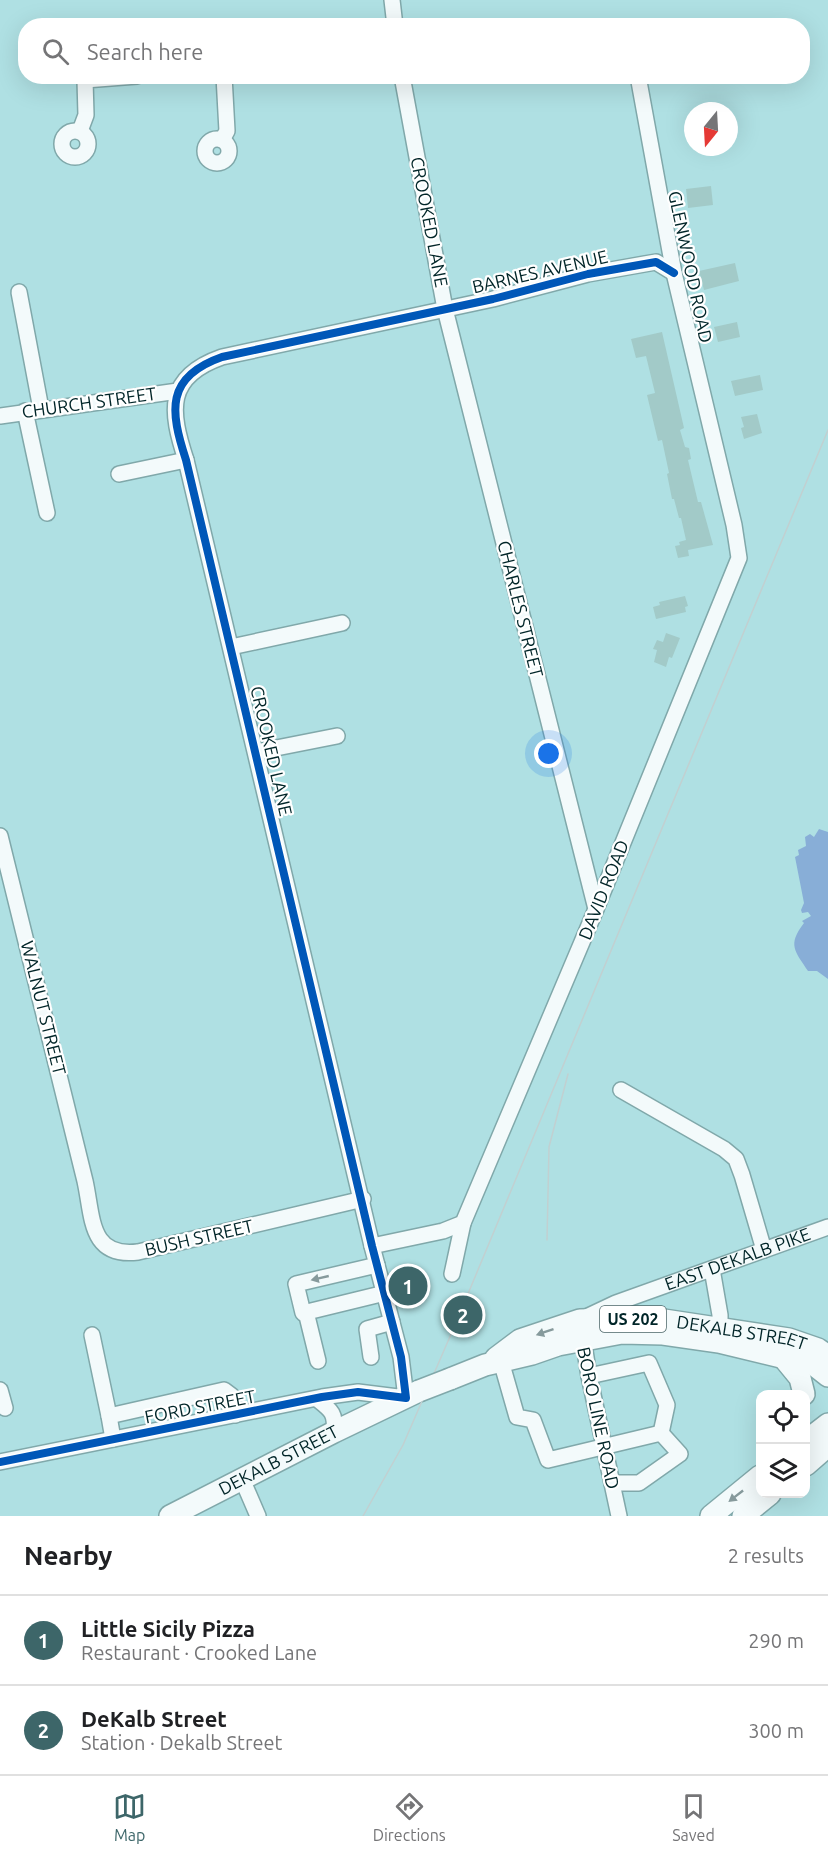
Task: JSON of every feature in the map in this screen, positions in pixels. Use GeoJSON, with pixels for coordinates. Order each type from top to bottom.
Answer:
{"type":"FeatureCollection","features":[{"type":"Feature","properties":{"kind":"highway","name":"DEKALB STREET"},"geometry":{"type":"LineString","coordinates":[[170,1516],[413,1394],[493,1363],[520,1340],[664,1320],[720,1335],[786,1348],[818,1349],[828,1356]]}},
{"type":"Feature","properties":{"kind":"highway"},"geometry":{"type":"LineString","coordinates":[[803,1390],[800,1378],[786,1348],[828,1347]]}},
{"type":"Feature","properties":{"kind":"highway","name":"DEKALB STREET"},"geometry":{"type":"LineString","coordinates":[[786,1348],[828,1376]]}},
{"type":"Feature","properties":{"kind":"highway"},"geometry":{"type":"LineString","coordinates":[[810,1438],[828,1424]]}},
{"type":"Feature","properties":{"kind":"highway"},"geometry":{"type":"LineString","coordinates":[[810,1462],[828,1446]]}},
{"type":"Feature","properties":{"kind":"highway"},"geometry":{"type":"LineString","coordinates":[[711,1516],[756,1479]]}},
{"type":"Feature","properties":{"kind":"highway"},"geometry":{"type":"LineString","coordinates":[[743,1516],[765,1498]]}},
{"type":"Feature","properties":{"kind":"street"},"geometry":{"type":"LineString","coordinates":[[392,0],[394,18]]}},
{"type":"Feature","properties":{"kind":"street"},"geometry":{"type":"LineString","coordinates":[[80,132],[86,115],[85,84]]}},
{"type":"Feature","properties":{"kind":"street"},"geometry":{"type":"LineString","coordinates":[[222,140],[227,131],[224,84]]}},
{"type":"Feature","properties":{"kind":"street","name":"CROOKED LANE"},"geometry":{"type":"LineString","coordinates":[[403,84],[445,309],[222,357],[203,364],[189,374],[178,391],[174,415],[363,1199],[372,1246],[413,1394]]}},
{"type":"Feature","properties":{"kind":"street","name":"GLENWOOD ROAD"},"geometry":{"type":"LineString","coordinates":[[639,84],[674,273],[718,463]]}},
{"type":"Feature","properties":{"kind":"street","name":"BARNES AVENUE"},"geometry":{"type":"LineString","coordinates":[[445,309],[493,300],[588,274],[656,262],[674,273]]}},
{"type":"Feature","properties":{"kind":"street"},"geometry":{"type":"LineString","coordinates":[[19,292],[41,409]]}},
{"type":"Feature","properties":{"kind":"street","name":"CHARLES STREET"},"geometry":{"type":"LineString","coordinates":[[445,309],[596,909]]}},
{"type":"Feature","properties":{"kind":"street","name":"CHURCH STREET"},"geometry":{"type":"LineString","coordinates":[[0,416],[178,391]]}},
{"type":"Feature","properties":{"kind":"street"},"geometry":{"type":"LineString","coordinates":[[25,411],[47,513]]}},
{"type":"Feature","properties":{"kind":"street"},"geometry":{"type":"LineString","coordinates":[[119,474],[186,460]]}},
{"type":"Feature","properties":{"kind":"street","name":"DAVID ROAD"},"geometry":{"type":"LineString","coordinates":[[452,1274],[463,1223],[596,909],[739,558],[734,525],[718,463]]}},
{"type":"Feature","properties":{"kind":"street"},"geometry":{"type":"LineString","coordinates":[[231,647],[342,622]]}},
{"type":"Feature","properties":{"kind":"street"},"geometry":{"type":"LineString","coordinates":[[256,752],[337,736]]}},
{"type":"Feature","properties":{"kind":"street","name":"WALNUT STREET"},"geometry":{"type":"LineString","coordinates":[[0,836],[85,1181]]}},
{"type":"Feature","properties":{"kind":"street"},"geometry":{"type":"LineString","coordinates":[[621,1090],[724,1149],[736,1159],[764,1250]]}},
{"type":"Feature","properties":{"kind":"street","name":"BUSH STREET"},"geometry":{"type":"LineString","coordinates":[[85,1181],[97,1238],[107,1248],[122,1254],[149,1250],[363,1199]]}},
{"type":"Feature","properties":{"kind":"street"},"geometry":{"type":"LineString","coordinates":[[372,1246],[442,1231],[463,1223]]}},
{"type":"Feature","properties":{"kind":"street","name":"EAST DEKALB PIKE"},"geometry":{"type":"LineString","coordinates":[[581,1330],[616,1303],[828,1227]]}},
{"type":"Feature","properties":{"kind":"street"},"geometry":{"type":"LineString","coordinates":[[377,1265],[296,1284],[303,1313],[385,1293]]}},
{"type":"Feature","properties":{"kind":"street"},"geometry":{"type":"LineString","coordinates":[[712,1269],[720,1335]]}},
{"type":"Feature","properties":{"kind":"street"},"geometry":{"type":"LineString","coordinates":[[306,1312],[318,1361]]}},
{"type":"Feature","properties":{"kind":"street"},"geometry":{"type":"LineString","coordinates":[[371,1357],[367,1329],[392,1322]]}},
{"type":"Feature","properties":{"kind":"street","name":"BORO LINE ROAD"},"geometry":{"type":"LineString","coordinates":[[581,1330],[612,1483],[615,1515]]}},
{"type":"Feature","properties":{"kind":"street"},"geometry":{"type":"LineString","coordinates":[[92,1335],[113,1439]]}},
{"type":"Feature","properties":{"kind":"street"},"geometry":{"type":"LineString","coordinates":[[493,1363],[517,1417],[533,1420],[548,1460],[661,1433]]}},
{"type":"Feature","properties":{"kind":"street"},"geometry":{"type":"LineString","coordinates":[[589,1376],[649,1363],[667,1405],[661,1433]]}},
{"type":"Feature","properties":{"kind":"street"},"geometry":{"type":"LineString","coordinates":[[0,1390],[5,1408]]}},
{"type":"Feature","properties":{"kind":"street"},"geometry":{"type":"LineString","coordinates":[[109,1416],[224,1390],[231,1396],[235,1415]]}},
{"type":"Feature","properties":{"kind":"street","name":"FORD STREET"},"geometry":{"type":"LineString","coordinates":[[0,1462],[358,1392],[413,1394]]}},
{"type":"Feature","properties":{"kind":"street"},"geometry":{"type":"LineString","coordinates":[[316,1399],[330,1409],[335,1417],[334,1432]]}},
{"type":"Feature","properties":{"kind":"street"},"geometry":{"type":"LineString","coordinates":[[612,1483],[639,1483],[680,1454],[661,1433]]}},
{"type":"Feature","properties":{"kind":"street"},"geometry":{"type":"LineString","coordinates":[[243,1479],[257,1516]]}},
{"type":"Feature","properties":{"kind":"water"},"geometry":{"type":"Polygon","coordinates":[[[819,829],[828,832],[828,979],[817,971],[808,971],[794,943],[804,923],[802,921],[811,916],[808,912],[802,913],[801,910],[804,903],[795,857],[799,855],[798,850],[806,846],[805,837],[810,834],[814,837],[819,829]]]}},
{"type":"Feature","properties":{"kind":"building"},"geometry":{"type":"Polygon","coordinates":[[[711,186],[713,205],[688,208],[686,189],[711,186]]]}},
{"type":"Feature","properties":{"kind":"building"},"geometry":{"type":"Polygon","coordinates":[[[735,263],[739,281],[704,290],[699,271],[735,263]]]}},
{"type":"Feature","properties":{"kind":"building"},"geometry":{"type":"Polygon","coordinates":[[[737,322],[740,337],[718,342],[714,327],[737,322]]]}},
{"type":"Feature","properties":{"kind":"building"},"geometry":{"type":"Polygon","coordinates":[[[662,332],[684,428],[680,430],[685,447],[689,448],[691,459],[688,460],[698,502],[701,502],[713,545],[688,550],[689,556],[678,558],[675,546],[686,540],[681,518],[679,518],[674,499],[672,499],[662,440],[658,441],[647,395],[655,393],[646,356],[636,358],[631,339],[662,332]]]}},
{"type":"Feature","properties":{"kind":"building"},"geometry":{"type":"Polygon","coordinates":[[[760,375],[763,390],[735,396],[731,381],[760,375]]]}},
{"type":"Feature","properties":{"kind":"building"},"geometry":{"type":"Polygon","coordinates":[[[757,414],[762,433],[744,439],[741,417],[757,414]]]}},
{"type":"Feature","properties":{"kind":"building"},"geometry":{"type":"Polygon","coordinates":[[[685,596],[688,606],[685,607],[686,612],[656,619],[653,607],[660,605],[659,602],[685,596]]]}},
{"type":"Feature","properties":{"kind":"building"},"geometry":{"type":"Polygon","coordinates":[[[666,633],[680,638],[666,667],[654,662],[657,650],[653,649],[657,640],[663,642],[666,633]]]}},
{"type":"Feature","properties":{"kind":"tram line"},"geometry":{"type":"LineString","coordinates":[[363,1516],[403,1445],[455,1325],[828,430]]}},
{"type":"Feature","properties":{"kind":"tram line"},"geometry":{"type":"LineString","coordinates":[[547,1240],[549,1147],[568,1074]]}},
{"type":"Feature","properties":{"kind":"cycle path"},"geometry":{"type":"LineString","coordinates":[[0,1462],[322,1397],[358,1392],[406,1398],[401,1357],[372,1246],[177,426],[175,411],[181,385],[203,365],[222,357],[493,299],[588,274],[656,262],[674,273]]}},
{"type":"Feature","properties":{"kind":"place","name":"Little Sicily Pizza"},"geometry":{"type":"Point","coordinates":[408,1286]}},
{"type":"Feature","properties":{"kind":"place","name":"DeKalb Street"},"geometry":{"type":"Point","coordinates":[463,1315]}}]}
